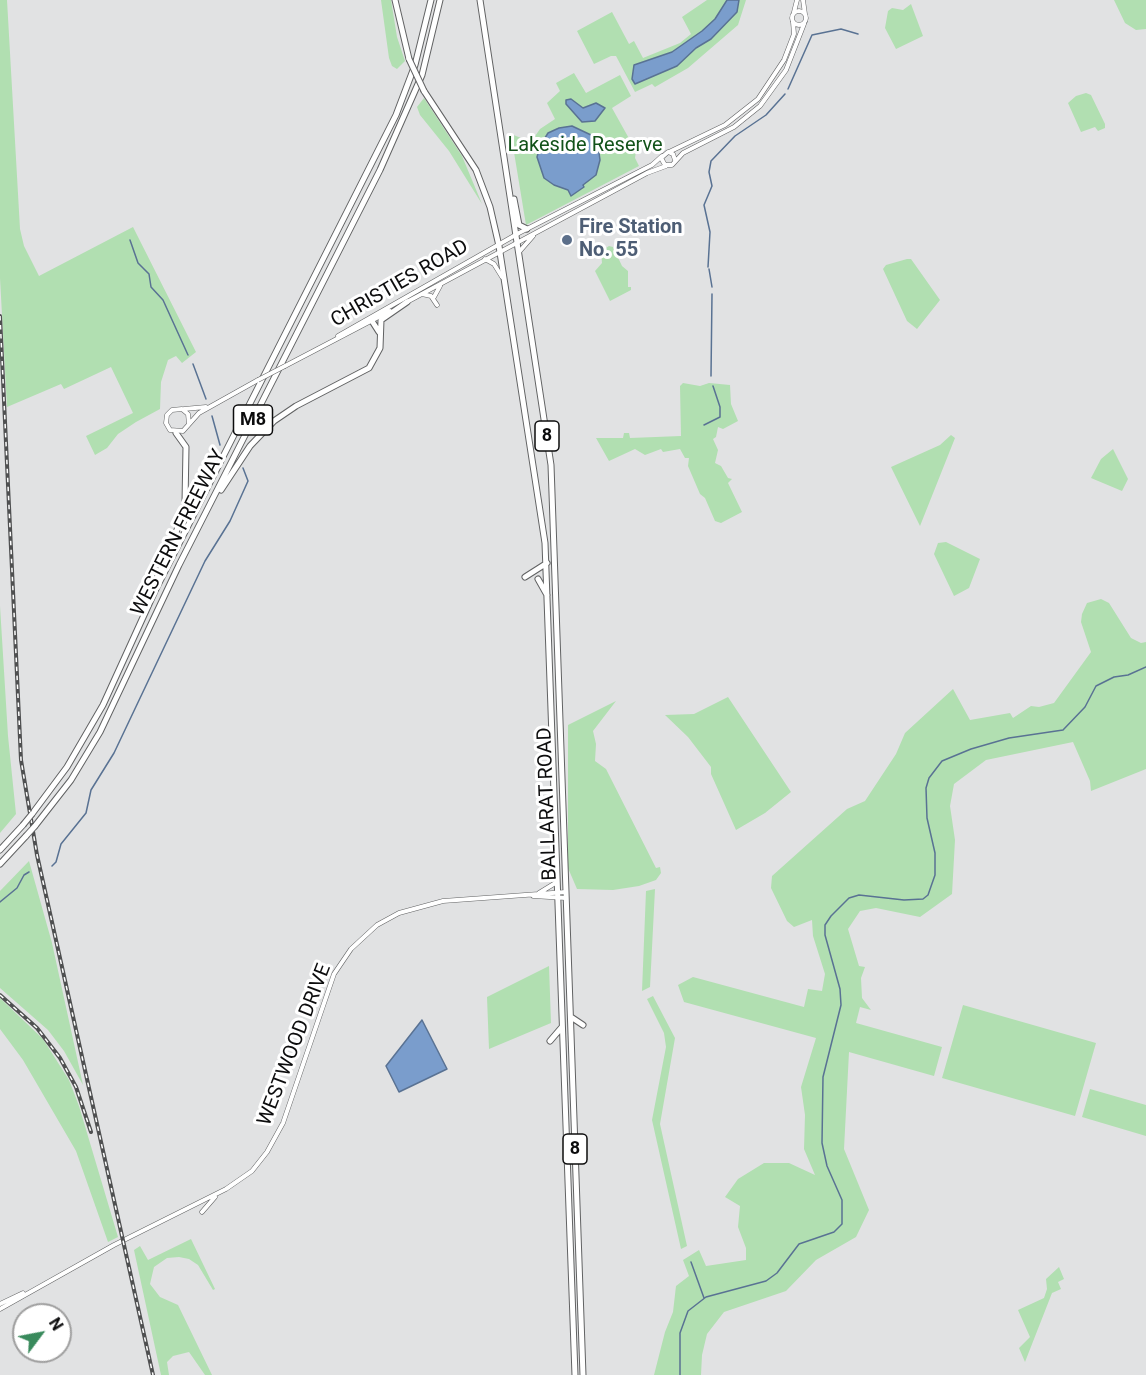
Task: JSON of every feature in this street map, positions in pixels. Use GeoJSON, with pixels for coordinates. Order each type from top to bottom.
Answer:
{"type":"FeatureCollection","features":[{"type":"Feature","properties":{"kind":"highway","name":"8"},"geometry":{"type":"LineString","coordinates":[[395,0],[409,59],[424,90],[476,170],[490,207],[499,249]]}},
{"type":"Feature","properties":{"kind":"highway","name":"WESTERN FREEWAY"},"geometry":{"type":"LineString","coordinates":[[0,850],[23,825],[68,767],[90,730],[140,624],[396,115],[415,65],[431,0]]}},
{"type":"Feature","properties":{"kind":"highway","name":"WESTERN FREEWAY"},"geometry":{"type":"LineString","coordinates":[[0,864],[35,826],[70,780],[100,732],[201,521],[399,130],[422,75],[440,0]]}},
{"type":"Feature","properties":{"kind":"highway","name":"8"},"geometry":{"type":"LineString","coordinates":[[480,0],[517,238]]}},
{"type":"Feature","properties":{"kind":"highway"},"geometry":{"type":"LineString","coordinates":[[506,174],[519,225],[527,229]]}},
{"type":"Feature","properties":{"kind":"highway","name":"BALLARAT ROAD"},"geometry":{"type":"LineString","coordinates":[[517,238],[551,465],[583,1375]]}},
{"type":"Feature","properties":{"kind":"highway","name":"BALLARAT ROAD"},"geometry":{"type":"LineString","coordinates":[[499,249],[547,563],[575,1375]]}},
{"type":"Feature","properties":{"kind":"highway"},"geometry":{"type":"LineString","coordinates":[[201,521],[239,460],[257,437],[296,406],[366,371],[377,357],[382,319],[407,302]]}},
{"type":"Feature","properties":{"kind":"highway"},"geometry":{"type":"LineString","coordinates":[[372,321],[381,339]]}},
{"type":"Feature","properties":{"kind":"highway"},"geometry":{"type":"LineString","coordinates":[[140,624],[185,503],[186,447],[176,432]]}},
{"type":"Feature","properties":{"kind":"highway"},"geometry":{"type":"LineString","coordinates":[[525,577],[547,563]]}},
{"type":"Feature","properties":{"kind":"highway"},"geometry":{"type":"LineString","coordinates":[[538,579],[548,596]]}},
{"type":"Feature","properties":{"kind":"highway"},"geometry":{"type":"LineString","coordinates":[[549,632],[557,633]]}},
{"type":"Feature","properties":{"kind":"highway"},"geometry":{"type":"LineString","coordinates":[[572,1017],[583,1025]]}},
{"type":"Feature","properties":{"kind":"highway"},"geometry":{"type":"LineString","coordinates":[[550,1041],[562,1027]]}},
{"type":"Feature","properties":{"kind":"highway"},"geometry":{"type":"LineString","coordinates":[[563,1048],[572,1044]]}},
{"type":"Feature","properties":{"kind":"main road"},"geometry":{"type":"LineString","coordinates":[[499,249],[527,229],[652,165],[668,152],[738,117],[758,99],[772,82],[791,44],[797,0]]}},
{"type":"Feature","properties":{"kind":"main road"},"geometry":{"type":"LineString","coordinates":[[517,238],[538,231],[666,165],[672,165],[675,160],[740,123],[760,106],[777,85],[790,63],[804,24],[803,0]]}},
{"type":"Feature","properties":{"kind":"main road"},"geometry":{"type":"LineString","coordinates":[[794,13],[800,11],[805,14]]}},
{"type":"Feature","properties":{"kind":"main road"},"geometry":{"type":"LineString","coordinates":[[794,22],[798,25],[804,24]]}},
{"type":"Feature","properties":{"kind":"main road"},"geometry":{"type":"LineString","coordinates":[[772,82],[777,85]]}},
{"type":"Feature","properties":{"kind":"main road"},"geometry":{"type":"LineString","coordinates":[[668,152],[673,154],[675,160]]}},
{"type":"Feature","properties":{"kind":"main road"},"geometry":{"type":"LineString","coordinates":[[662,156],[662,162],[666,165]]}},
{"type":"Feature","properties":{"kind":"main road"},"geometry":{"type":"LineString","coordinates":[[609,186],[612,192]]}},
{"type":"Feature","properties":{"kind":"main road"},"geometry":{"type":"LineString","coordinates":[[563,211],[566,216]]}},
{"type":"Feature","properties":{"kind":"main road"},"geometry":{"type":"LineString","coordinates":[[519,252],[538,231]]}},
{"type":"Feature","properties":{"kind":"main road","name":"CHRISTIES ROAD"},"geometry":{"type":"LineString","coordinates":[[189,424],[213,405],[407,302],[421,294],[427,287],[455,275],[499,249]]}},
{"type":"Feature","properties":{"kind":"main road","name":"CHRISTIES ROAD"},"geometry":{"type":"LineString","coordinates":[[317,349],[499,249]]}},
{"type":"Feature","properties":{"kind":"main road"},"geometry":{"type":"LineString","coordinates":[[484,259],[497,267],[505,285]]}},
{"type":"Feature","properties":{"kind":"main road"},"geometry":{"type":"LineString","coordinates":[[434,297],[438,287],[455,275]]}},
{"type":"Feature","properties":{"kind":"main road"},"geometry":{"type":"LineString","coordinates":[[421,294],[431,296],[437,305]]}},
{"type":"Feature","properties":{"kind":"main road"},"geometry":{"type":"LineString","coordinates":[[343,333],[372,321]]}},
{"type":"Feature","properties":{"kind":"main road","name":"CHRISTIES ROAD"},"geometry":{"type":"LineString","coordinates":[[183,410],[213,405]]}},
{"type":"Feature","properties":{"kind":"main road"},"geometry":{"type":"LineString","coordinates":[[175,408],[183,410],[189,417],[189,424],[183,431],[176,432],[167,427],[166,415],[175,408]]}},
{"type":"Feature","properties":{"kind":"main road"},"geometry":{"type":"LineString","coordinates":[[539,893],[557,882]]}},
{"type":"Feature","properties":{"kind":"main road","name":"WESTWOOD DRIVE"},"geometry":{"type":"LineString","coordinates":[[533,896],[539,893],[567,895]]}},
{"type":"Feature","properties":{"kind":"main road","name":"WESTWOOD DRIVE"},"geometry":{"type":"LineString","coordinates":[[37,1286],[223,1191],[252,1171],[276,1138],[334,974],[361,939],[386,918],[424,904],[533,896],[549,898],[558,895]]}},
{"type":"Feature","properties":{"kind":"main road"},"geometry":{"type":"LineString","coordinates":[[549,898],[558,912]]}},
{"type":"Feature","properties":{"kind":"main road"},"geometry":{"type":"LineString","coordinates":[[202,1212],[223,1191]]}},
{"type":"Feature","properties":{"kind":"main road"},"geometry":{"type":"LineString","coordinates":[[0,1304],[37,1286]]}},
{"type":"Feature","properties":{"kind":"main road"},"geometry":{"type":"LineString","coordinates":[[0,1309],[37,1286]]}},
{"type":"Feature","properties":{"kind":"green space"},"geometry":{"type":"Polygon","coordinates":[[[0,0],[7,0],[20,229],[24,246],[39,276],[133,227],[196,352],[182,363],[176,356],[168,360],[161,382],[160,409],[118,434],[107,448],[95,455],[86,436],[133,413],[111,367],[64,389],[61,384],[7,407],[0,278],[0,0]]]}},
{"type":"Feature","properties":{"kind":"green space"},"geometry":{"type":"Polygon","coordinates":[[[381,0],[391,0],[397,37],[405,61],[397,69],[392,66],[389,58],[381,0]]]}},
{"type":"Feature","properties":{"kind":"green space"},"geometry":{"type":"Polygon","coordinates":[[[707,0],[746,0],[738,25],[688,68],[655,87],[652,84],[635,92],[616,56],[594,64],[577,31],[612,12],[629,44],[634,41],[643,58],[680,43],[691,34],[682,17],[707,0]]]}},
{"type":"Feature","properties":{"kind":"green space"},"geometry":{"type":"Polygon","coordinates":[[[1114,0],[1146,0],[1146,29],[1136,30],[1125,23],[1114,0]]]}},
{"type":"Feature","properties":{"kind":"green space"},"geometry":{"type":"Polygon","coordinates":[[[911,4],[923,36],[896,49],[885,28],[888,11],[892,8],[903,10],[911,4]]]}},
{"type":"Feature","properties":{"kind":"green space","name":"Lakeside Reserve"},"geometry":{"type":"Polygon","coordinates":[[[574,73],[586,93],[620,75],[631,96],[612,108],[636,151],[635,158],[639,166],[526,225],[511,134],[531,142],[540,129],[555,119],[547,103],[560,91],[556,83],[574,73]]]}},
{"type":"Feature","properties":{"kind":"green space"},"geometry":{"type":"Polygon","coordinates":[[[1086,93],[1091,95],[1105,124],[1105,128],[1098,131],[1095,127],[1081,132],[1068,103],[1076,96],[1086,93]]]}},
{"type":"Feature","properties":{"kind":"green space"},"geometry":{"type":"Polygon","coordinates":[[[424,98],[462,156],[482,204],[449,151],[420,115],[417,107],[424,98]]]}},
{"type":"Feature","properties":{"kind":"green space"},"geometry":{"type":"Polygon","coordinates":[[[609,246],[613,247],[622,266],[628,271],[628,287],[631,287],[631,290],[610,301],[595,271],[602,263],[601,251],[609,246]]]}},
{"type":"Feature","properties":{"kind":"green space"},"geometry":{"type":"Polygon","coordinates":[[[911,259],[940,300],[917,329],[907,321],[883,269],[886,265],[911,259]]]}},
{"type":"Feature","properties":{"kind":"green space"},"geometry":{"type":"Polygon","coordinates":[[[683,383],[700,386],[709,383],[730,385],[731,404],[738,421],[723,429],[718,427],[716,437],[713,439],[718,450],[715,463],[721,466],[728,478],[732,479],[728,483],[742,512],[721,523],[715,521],[705,498],[700,494],[688,466],[689,458],[685,458],[680,449],[663,452],[661,449],[645,455],[635,449],[609,461],[596,438],[623,438],[624,433],[629,433],[630,438],[681,436],[680,386],[683,383]]]}},
{"type":"Feature","properties":{"kind":"green space"},"geometry":{"type":"Polygon","coordinates":[[[951,435],[955,438],[920,526],[891,467],[940,445],[951,435]]]}},
{"type":"Feature","properties":{"kind":"green space"},"geometry":{"type":"Polygon","coordinates":[[[1113,449],[1128,479],[1122,491],[1091,478],[1101,459],[1113,449]]]}},
{"type":"Feature","properties":{"kind":"green space"},"geometry":{"type":"Polygon","coordinates":[[[946,542],[980,559],[969,588],[954,596],[934,554],[938,543],[946,542]]]}},
{"type":"Feature","properties":{"kind":"green space"},"geometry":{"type":"Polygon","coordinates":[[[1101,599],[1109,603],[1131,638],[1141,643],[1146,642],[1146,769],[1091,791],[1090,781],[1073,742],[986,760],[954,784],[950,806],[955,840],[952,894],[920,917],[876,908],[860,911],[848,929],[859,966],[865,967],[861,978],[862,998],[871,1010],[860,1007],[856,1023],[942,1047],[934,1076],[849,1052],[844,1149],[869,1210],[856,1237],[816,1260],[786,1291],[724,1312],[707,1334],[702,1355],[701,1375],[654,1375],[665,1332],[673,1312],[676,1286],[689,1276],[683,1260],[699,1250],[706,1266],[746,1260],[746,1248],[738,1227],[740,1206],[725,1197],[738,1179],[764,1163],[789,1163],[815,1175],[804,1149],[805,1115],[801,1087],[816,1038],[684,1002],[678,985],[693,977],[804,1007],[808,989],[822,991],[825,974],[813,936],[812,920],[794,927],[787,921],[771,888],[772,876],[847,809],[865,801],[896,754],[905,733],[953,689],[970,720],[1010,713],[1013,718],[1031,706],[1039,707],[1054,703],[1091,652],[1081,622],[1082,614],[1087,603],[1101,599]]]}},
{"type":"Feature","properties":{"kind":"green space"},"geometry":{"type":"Polygon","coordinates":[[[0,606],[8,736],[16,814],[0,833],[0,606]]]}},
{"type":"Feature","properties":{"kind":"green space"},"geometry":{"type":"Polygon","coordinates":[[[728,697],[791,792],[765,813],[736,830],[711,774],[711,767],[688,737],[665,715],[694,714],[728,697]]]}},
{"type":"Feature","properties":{"kind":"green space"},"geometry":{"type":"Polygon","coordinates":[[[616,701],[593,731],[596,744],[595,761],[606,769],[656,868],[660,867],[661,873],[656,880],[639,886],[613,890],[577,889],[568,868],[568,725],[616,701]]]}},
{"type":"Feature","properties":{"kind":"green space"},"geometry":{"type":"Polygon","coordinates":[[[29,861],[52,943],[83,1085],[64,1051],[48,1030],[0,988],[0,891],[29,861]]]}},
{"type":"Feature","properties":{"kind":"green space"},"geometry":{"type":"Polygon","coordinates":[[[655,889],[650,987],[642,991],[646,891],[655,889]]]}},
{"type":"Feature","properties":{"kind":"green space"},"geometry":{"type":"Polygon","coordinates":[[[549,966],[551,1023],[489,1049],[487,997],[549,966]]]}},
{"type":"Feature","properties":{"kind":"green space"},"geometry":{"type":"Polygon","coordinates":[[[653,996],[675,1038],[660,1124],[687,1246],[681,1249],[652,1120],[666,1047],[664,1033],[647,999],[653,996]]]}},
{"type":"Feature","properties":{"kind":"green space"},"geometry":{"type":"Polygon","coordinates":[[[0,998],[43,1039],[69,1080],[118,1237],[108,1242],[76,1151],[23,1060],[0,1029],[0,998]]]}},
{"type":"Feature","properties":{"kind":"green space"},"geometry":{"type":"Polygon","coordinates":[[[963,1005],[1096,1043],[1075,1116],[942,1078],[963,1005]]]}},
{"type":"Feature","properties":{"kind":"green space"},"geometry":{"type":"Polygon","coordinates":[[[1090,1089],[1146,1105],[1146,1136],[1082,1117],[1090,1089]]]}},
{"type":"Feature","properties":{"kind":"green space"},"geometry":{"type":"Polygon","coordinates":[[[191,1239],[215,1289],[213,1290],[198,1265],[189,1259],[179,1257],[167,1258],[154,1267],[150,1284],[160,1297],[178,1305],[212,1375],[205,1375],[189,1352],[173,1356],[167,1362],[169,1375],[161,1375],[134,1250],[140,1246],[148,1260],[191,1239]]]}},
{"type":"Feature","properties":{"kind":"green space"},"geometry":{"type":"Polygon","coordinates":[[[1059,1267],[1064,1279],[1058,1282],[1061,1289],[1052,1293],[1025,1362],[1019,1348],[1030,1337],[1018,1310],[1044,1298],[1047,1289],[1046,1279],[1059,1267]]]}},
{"type":"Feature","properties":{"kind":"water"},"geometry":{"type":"Polygon","coordinates":[[[727,0],[739,0],[737,12],[711,39],[696,48],[677,66],[635,84],[632,79],[634,65],[672,52],[715,19],[727,0]]]}},
{"type":"Feature","properties":{"kind":"water"},"geometry":{"type":"Polygon","coordinates":[[[571,99],[583,108],[596,103],[605,108],[595,121],[582,122],[566,104],[566,100],[571,99]]]}},
{"type":"Feature","properties":{"kind":"water"},"geometry":{"type":"Polygon","coordinates":[[[572,126],[591,135],[598,145],[600,160],[596,175],[571,196],[568,190],[544,178],[537,157],[540,146],[548,133],[572,126]]]}},
{"type":"Feature","properties":{"kind":"water"},"geometry":{"type":"Polygon","coordinates":[[[422,1020],[447,1069],[399,1092],[386,1066],[422,1020]]]}},
{"type":"Feature","properties":{"kind":"waterway"},"geometry":{"type":"LineString","coordinates":[[788,89],[812,35],[841,29],[858,34]]}},
{"type":"Feature","properties":{"kind":"waterway"},"geometry":{"type":"LineString","coordinates":[[708,267],[710,232],[704,205],[712,186],[709,172],[711,161],[735,136],[766,115],[785,94]]}},
{"type":"Feature","properties":{"kind":"waterway"},"geometry":{"type":"LineString","coordinates":[[130,240],[138,263],[149,274],[151,287],[163,300],[188,355]]}},
{"type":"Feature","properties":{"kind":"waterway"},"geometry":{"type":"LineString","coordinates":[[709,269],[712,287]]}},
{"type":"Feature","properties":{"kind":"waterway"},"geometry":{"type":"LineString","coordinates":[[711,376],[712,294]]}},
{"type":"Feature","properties":{"kind":"waterway"},"geometry":{"type":"LineString","coordinates":[[193,364],[206,399]]}},
{"type":"Feature","properties":{"kind":"waterway"},"geometry":{"type":"LineString","coordinates":[[704,425],[720,417],[720,407],[713,386]]}},
{"type":"Feature","properties":{"kind":"waterway"},"geometry":{"type":"LineString","coordinates":[[212,416],[220,445]]}},
{"type":"Feature","properties":{"kind":"waterway"},"geometry":{"type":"LineString","coordinates":[[52,866],[56,862],[61,844],[86,813],[91,790],[114,753],[205,561],[230,521],[248,481],[243,468]]}},
{"type":"Feature","properties":{"kind":"waterway"},"geometry":{"type":"LineString","coordinates":[[680,1375],[680,1333],[688,1311],[706,1297],[766,1281],[777,1273],[799,1244],[834,1232],[842,1224],[842,1200],[827,1166],[822,1143],[823,1077],[841,1005],[840,989],[825,935],[825,925],[849,898],[859,895],[904,900],[923,899],[928,895],[935,875],[935,853],[927,818],[926,788],[929,778],[942,761],[971,749],[1009,738],[1063,730],[1085,707],[1096,686],[1114,677],[1128,675],[1146,667]]}},
{"type":"Feature","properties":{"kind":"waterway"},"geometry":{"type":"LineString","coordinates":[[0,902],[17,888],[24,875],[29,872]]}},
{"type":"Feature","properties":{"kind":"waterway"},"geometry":{"type":"LineString","coordinates":[[691,1262],[704,1298]]}},
{"type":"Feature","properties":{"kind":"railway"},"geometry":{"type":"LineString","coordinates":[[0,316],[21,760],[37,855],[153,1375]]}},
{"type":"Feature","properties":{"kind":"railway"},"geometry":{"type":"LineString","coordinates":[[0,995],[37,1028],[60,1058],[76,1087],[91,1132]]}},
{"type":"Feature","properties":{"kind":"place","name":"Fire Station No. 55"},"geometry":{"type":"Point","coordinates":[567,240]}}]}
